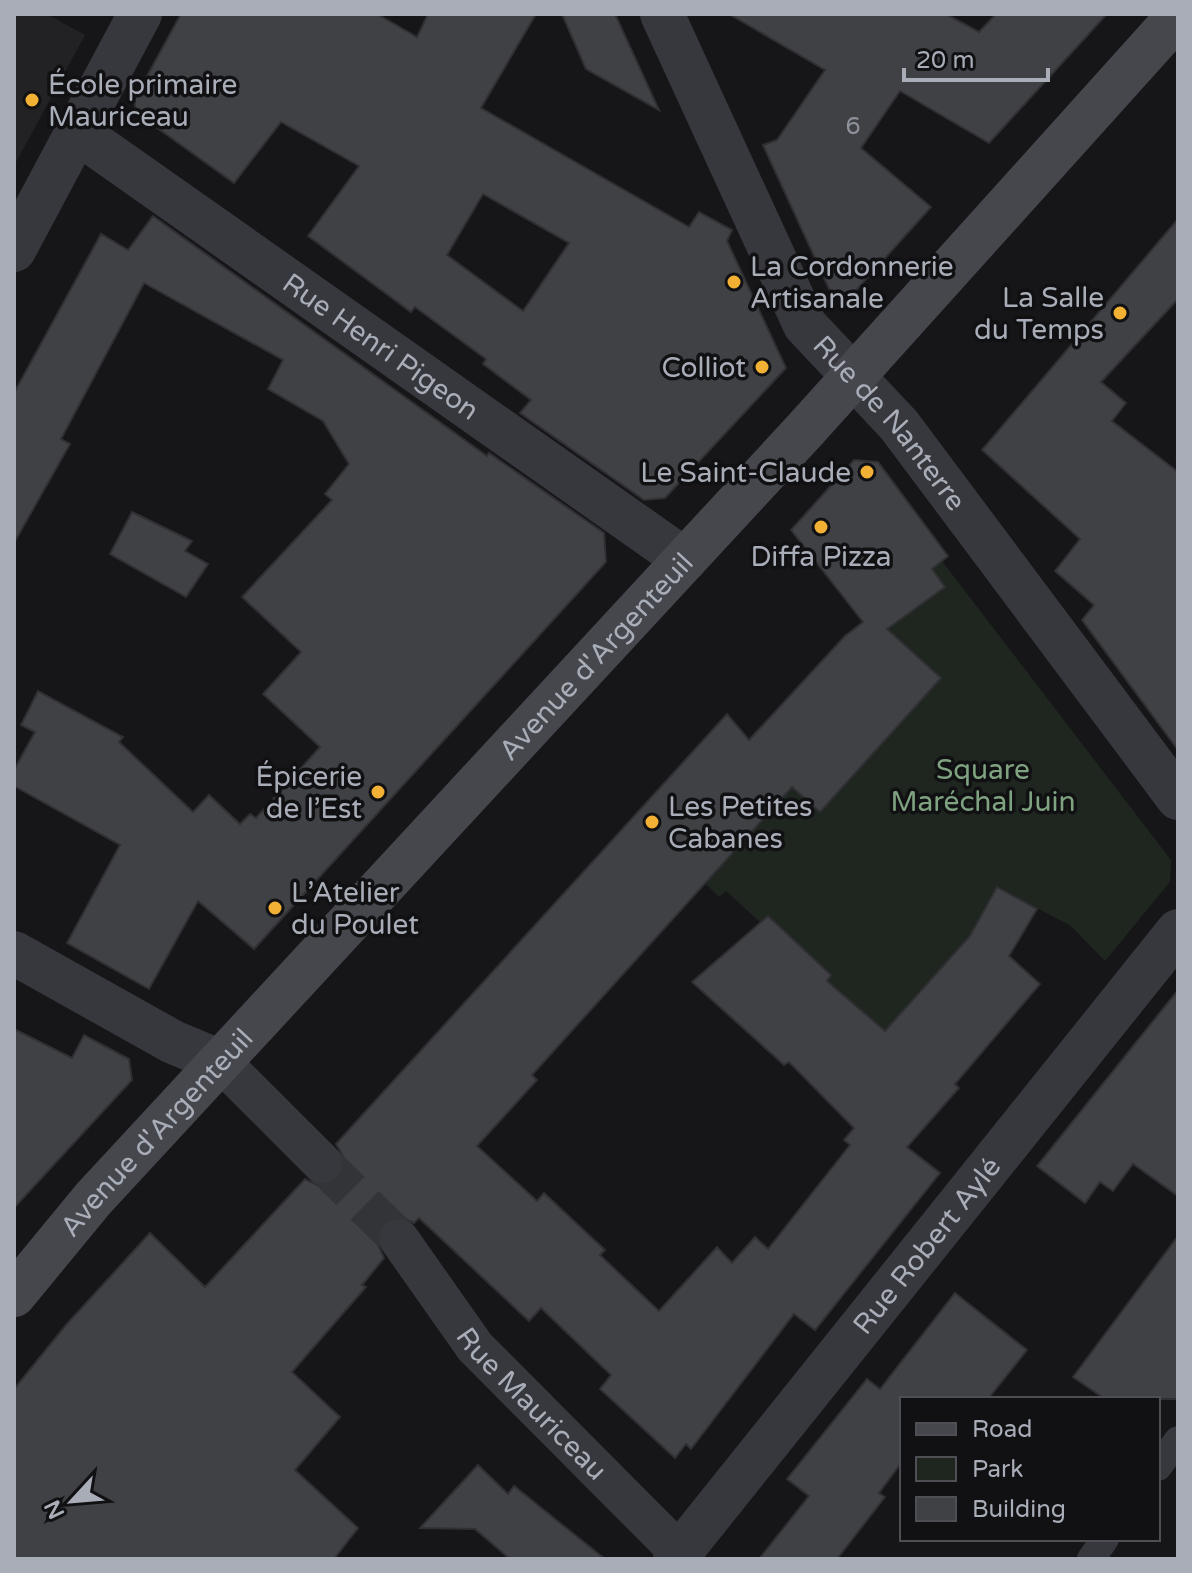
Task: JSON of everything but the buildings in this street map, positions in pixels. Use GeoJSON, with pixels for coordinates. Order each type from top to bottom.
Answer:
{"type":"FeatureCollection","features":[{"type":"Feature","properties":{"kind":"main road","name":"Avenue d'Argenteuil"},"geometry":{"type":"LineString","coordinates":[[14,1295],[93,1199],[685,560],[1178,16]]}},
{"type":"Feature","properties":{"kind":"street"},"geometry":{"type":"LineString","coordinates":[[14,250],[140,14]]}},
{"type":"Feature","properties":{"kind":"street","name":"Rue de Nanterre"},"geometry":{"type":"LineString","coordinates":[[662,14],[805,325],[916,447],[1178,798]]}},
{"type":"Feature","properties":{"kind":"street","name":"Rue Henri Pigeon"},"geometry":{"type":"LineString","coordinates":[[77,132],[685,560]]}},
{"type":"Feature","properties":{"kind":"street","name":"Rue Robert Aylé"},"geometry":{"type":"LineString","coordinates":[[678,1556],[1178,931]]}},
{"type":"Feature","properties":{"kind":"street"},"geometry":{"type":"LineString","coordinates":[[14,953],[173,1042],[221,1062],[322,1163]]}},
{"type":"Feature","properties":{"kind":"street","name":"Rue Mauriceau"},"geometry":{"type":"LineString","coordinates":[[399,1239],[475,1347],[678,1556]]}},
{"type":"Feature","properties":{"kind":"lane"},"geometry":{"type":"LineString","coordinates":[[1160,1464],[1178,1440]]}},
{"type":"Feature","properties":{"kind":"lane"},"geometry":{"type":"LineString","coordinates":[[1091,1559],[1104,1541]]}},
{"type":"Feature","properties":{"kind":"shaded area","name":"École primaire Mauriceau"},"geometry":{"type":"Polygon","coordinates":[[[14,14],[47,14],[85,35],[14,166],[14,14]]]}},
{"type":"Feature","properties":{"kind":"green space","name":"Square Maréchal Juin"},"geometry":{"type":"Polygon","coordinates":[[[942,561],[1171,860],[1170,882],[1105,961],[1071,926],[997,887],[978,928],[879,1038],[859,1008],[827,981],[831,975],[768,916],[760,922],[726,891],[719,897],[700,878],[725,850],[731,855],[778,803],[787,782],[820,811],[941,679],[873,615],[942,561]]]}},
{"type":"Feature","properties":{"kind":"tunnel"},"geometry":{"type":"LineString","coordinates":[[322,1163],[399,1239]]}},
{"type":"Feature","properties":{"kind":"place","name":"École primaire Mauriceau"},"geometry":{"type":"Point","coordinates":[32,100]}},
{"type":"Feature","properties":{"kind":"place","name":"La Cordonnerie Artisanale"},"geometry":{"type":"Point","coordinates":[734,282]}},
{"type":"Feature","properties":{"kind":"place","name":"La Salle du Temps"},"geometry":{"type":"Point","coordinates":[1120,313]}},
{"type":"Feature","properties":{"kind":"place","name":"Colliot"},"geometry":{"type":"Point","coordinates":[762,367]}},
{"type":"Feature","properties":{"kind":"place","name":"Le Saint-Claude"},"geometry":{"type":"Point","coordinates":[867,472]}},
{"type":"Feature","properties":{"kind":"place","name":"Diffa Pizza"},"geometry":{"type":"Point","coordinates":[821,527]}},
{"type":"Feature","properties":{"kind":"place","name":"Épicerie de l’Est"},"geometry":{"type":"Point","coordinates":[378,792]}},
{"type":"Feature","properties":{"kind":"place","name":"Les Petites Cabanes"},"geometry":{"type":"Point","coordinates":[652,822]}},
{"type":"Feature","properties":{"kind":"place","name":"L’Atelier du Poulet"},"geometry":{"type":"Point","coordinates":[275,908]}}]}
